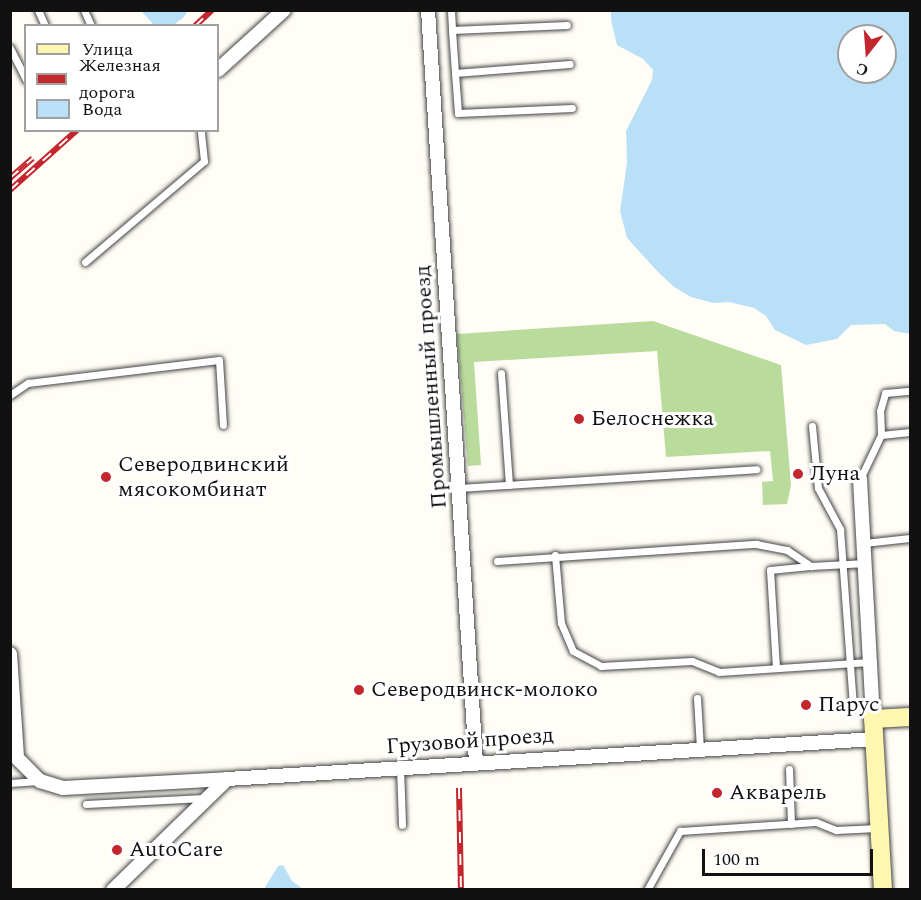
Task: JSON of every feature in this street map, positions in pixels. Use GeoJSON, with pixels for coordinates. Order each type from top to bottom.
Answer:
{"type":"FeatureCollection","features":[{"type":"Feature","properties":{"kind":"main road"},"geometry":{"type":"LineString","coordinates":[[883,890],[873,719],[910,717]]}},
{"type":"Feature","properties":{"kind":"street"},"geometry":{"type":"LineString","coordinates":[[219,69],[285,10]]}},
{"type":"Feature","properties":{"kind":"street","name":"Промышленный проезд"},"geometry":{"type":"LineString","coordinates":[[428,10],[476,762]]}},
{"type":"Feature","properties":{"kind":"street"},"geometry":{"type":"LineString","coordinates":[[860,479],[873,719]]}},
{"type":"Feature","properties":{"kind":"street"},"geometry":{"type":"LineString","coordinates":[[10,654],[13,731],[17,758],[40,781]]}},
{"type":"Feature","properties":{"kind":"street","name":"Грузовой проезд"},"geometry":{"type":"LineString","coordinates":[[40,781],[63,788],[874,739]]}},
{"type":"Feature","properties":{"kind":"street"},"geometry":{"type":"LineString","coordinates":[[115,889],[226,778]]}},
{"type":"Feature","properties":{"kind":"lane"},"geometry":{"type":"LineString","coordinates":[[38,10],[44,24]]}},
{"type":"Feature","properties":{"kind":"lane"},"geometry":{"type":"LineString","coordinates":[[84,10],[90,24]]}},
{"type":"Feature","properties":{"kind":"lane"},"geometry":{"type":"LineString","coordinates":[[451,10],[458,113],[572,108]]}},
{"type":"Feature","properties":{"kind":"lane"},"geometry":{"type":"LineString","coordinates":[[452,30],[567,25]]}},
{"type":"Feature","properties":{"kind":"lane"},"geometry":{"type":"LineString","coordinates":[[10,48],[24,76]]}},
{"type":"Feature","properties":{"kind":"lane"},"geometry":{"type":"LineString","coordinates":[[455,73],[570,64]]}},
{"type":"Feature","properties":{"kind":"lane"},"geometry":{"type":"LineString","coordinates":[[86,262],[204,161],[201,132]]}},
{"type":"Feature","properties":{"kind":"lane"},"geometry":{"type":"LineString","coordinates":[[10,395],[28,383],[219,360],[223,425]]}},
{"type":"Feature","properties":{"kind":"lane"},"geometry":{"type":"LineString","coordinates":[[501,373],[509,485]]}},
{"type":"Feature","properties":{"kind":"lane"},"geometry":{"type":"LineString","coordinates":[[860,479],[881,435],[880,411],[885,393],[910,391]]}},
{"type":"Feature","properties":{"kind":"lane"},"geometry":{"type":"LineString","coordinates":[[812,426],[818,488],[840,529],[853,706]]}},
{"type":"Feature","properties":{"kind":"lane"},"geometry":{"type":"LineString","coordinates":[[881,435],[910,432]]}},
{"type":"Feature","properties":{"kind":"lane"},"geometry":{"type":"LineString","coordinates":[[458,488],[756,469]]}},
{"type":"Feature","properties":{"kind":"lane"},"geometry":{"type":"LineString","coordinates":[[864,543],[910,538]]}},
{"type":"Feature","properties":{"kind":"lane"},"geometry":{"type":"LineString","coordinates":[[497,561],[555,555],[756,544],[787,550],[811,566]]}},
{"type":"Feature","properties":{"kind":"lane"},"geometry":{"type":"LineString","coordinates":[[555,555],[561,623],[573,651],[601,666],[692,661],[719,672],[870,662]]}},
{"type":"Feature","properties":{"kind":"lane"},"geometry":{"type":"LineString","coordinates":[[776,668],[770,570],[866,563]]}},
{"type":"Feature","properties":{"kind":"lane"},"geometry":{"type":"LineString","coordinates":[[697,698],[700,748]]}},
{"type":"Feature","properties":{"kind":"lane"},"geometry":{"type":"LineString","coordinates":[[400,767],[402,825]]}},
{"type":"Feature","properties":{"kind":"lane"},"geometry":{"type":"LineString","coordinates":[[789,769],[791,824]]}},
{"type":"Feature","properties":{"kind":"lane"},"geometry":{"type":"LineString","coordinates":[[10,783],[40,781]]}},
{"type":"Feature","properties":{"kind":"lane"},"geometry":{"type":"LineString","coordinates":[[86,804],[206,798]]}},
{"type":"Feature","properties":{"kind":"lane"},"geometry":{"type":"LineString","coordinates":[[647,890],[680,831],[816,822],[836,830],[879,828]]}},
{"type":"Feature","properties":{"kind":"green space"},"geometry":{"type":"Polygon","coordinates":[[[653,321],[781,365],[791,485],[787,504],[763,505],[762,482],[773,481],[770,451],[666,457],[657,351],[474,362],[481,465],[468,466],[457,334],[653,321]]]}},
{"type":"Feature","properties":{"kind":"water"},"geometry":{"type":"Polygon","coordinates":[[[141,11],[188,11],[175,24],[153,24],[141,11]]]}},
{"type":"Feature","properties":{"kind":"water"},"geometry":{"type":"Polygon","coordinates":[[[611,11],[910,11],[910,334],[894,331],[885,324],[851,325],[837,339],[806,345],[775,330],[766,316],[754,308],[729,302],[713,303],[691,297],[674,287],[658,272],[627,238],[620,211],[627,163],[626,131],[652,80],[653,70],[643,59],[617,45],[611,11]]]}},
{"type":"Feature","properties":{"kind":"water"},"geometry":{"type":"Polygon","coordinates":[[[283,865],[292,881],[303,889],[264,889],[278,866],[283,865]]]}},
{"type":"Feature","properties":{"kind":"railway"},"geometry":{"type":"LineString","coordinates":[[197,24],[212,10]]}},
{"type":"Feature","properties":{"kind":"railway"},"geometry":{"type":"LineString","coordinates":[[10,190],[75,132]]}},
{"type":"Feature","properties":{"kind":"railway"},"geometry":{"type":"LineString","coordinates":[[10,178],[33,158]]}},
{"type":"Feature","properties":{"kind":"railway"},"geometry":{"type":"LineString","coordinates":[[459,788],[461,890]]}},
{"type":"Feature","properties":{"kind":"place","name":"Белоснежка"},"geometry":{"type":"Point","coordinates":[579,419]}},
{"type":"Feature","properties":{"kind":"place","name":"Луна"},"geometry":{"type":"Point","coordinates":[798,474]}},
{"type":"Feature","properties":{"kind":"place","name":"Северодвинский мясокомбинат"},"geometry":{"type":"Point","coordinates":[106,477]}},
{"type":"Feature","properties":{"kind":"place","name":"Северодвинск-молоко"},"geometry":{"type":"Point","coordinates":[359,690]}},
{"type":"Feature","properties":{"kind":"place","name":"Парус"},"geometry":{"type":"Point","coordinates":[806,705]}},
{"type":"Feature","properties":{"kind":"place","name":"Акварель"},"geometry":{"type":"Point","coordinates":[717,793]}},
{"type":"Feature","properties":{"kind":"place","name":"AutoCare"},"geometry":{"type":"Point","coordinates":[117,850]}}]}
